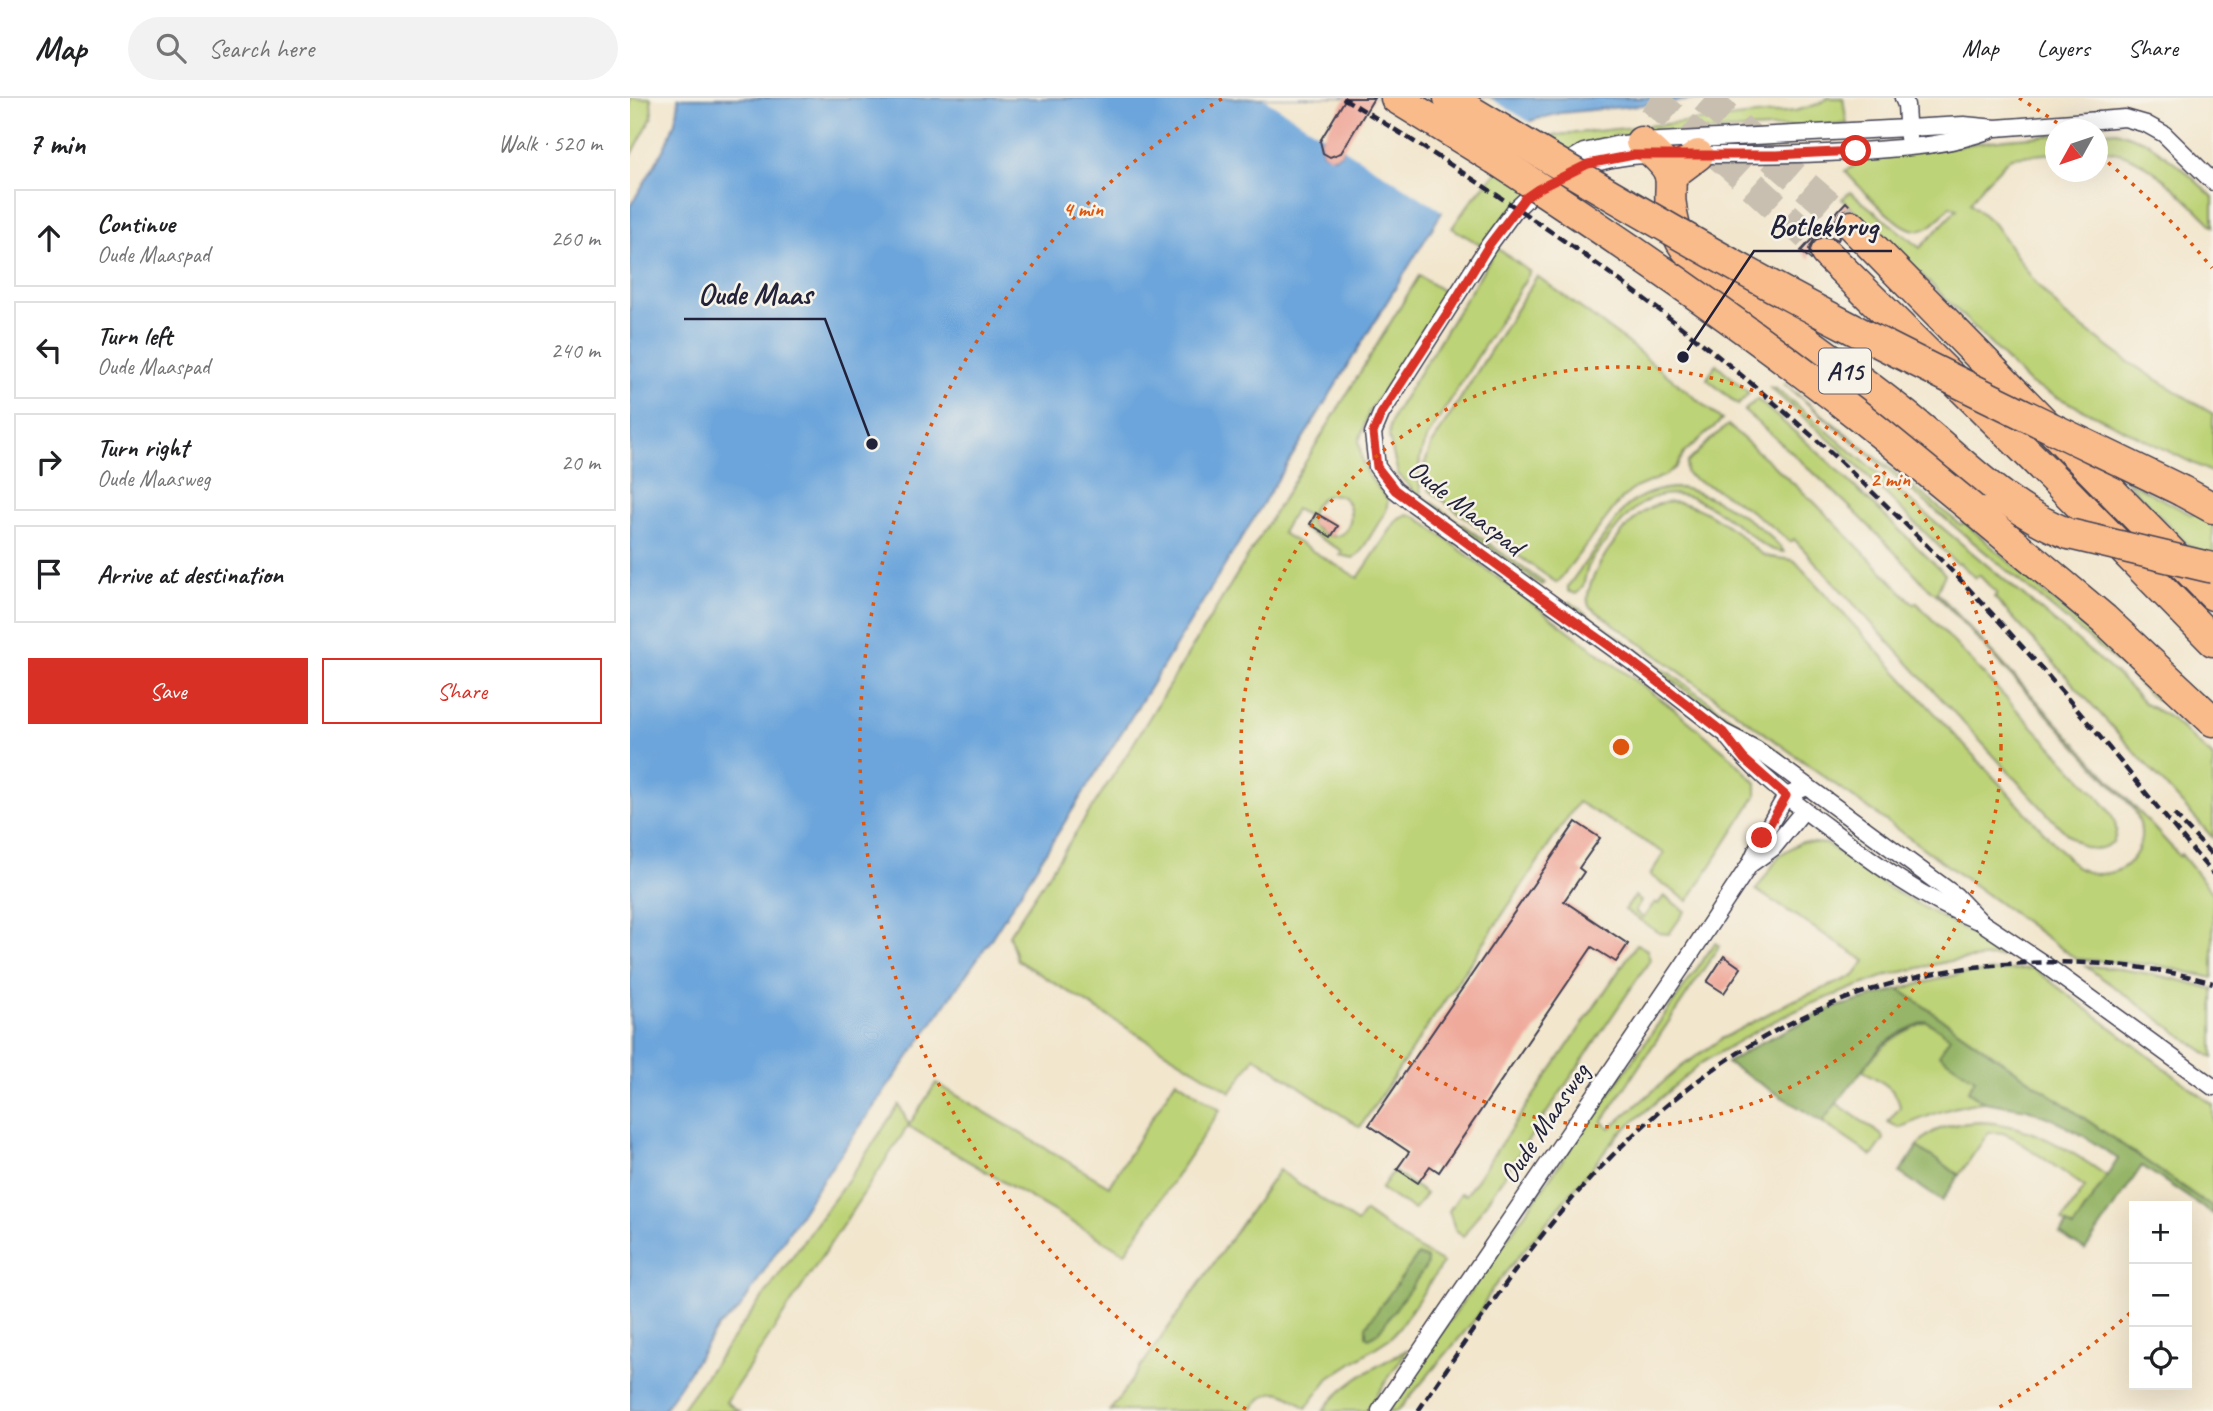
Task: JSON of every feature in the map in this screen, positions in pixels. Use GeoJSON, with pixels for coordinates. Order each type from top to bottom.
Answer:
{"type":"FeatureCollection","features":[{"type":"Feature","properties":{"kind":"highway","name":"A15"},"geometry":{"type":"LineString","coordinates":[[1396,98],[1582,216],[1670,276],[1858,416],[2104,619],[2213,721]]}},
{"type":"Feature","properties":{"kind":"highway","name":"A15"},"geometry":{"type":"LineString","coordinates":[[1449,98],[1624,203],[1777,289],[1973,390],[2213,508]]}},
{"type":"Feature","properties":{"kind":"highway"},"geometry":{"type":"LineString","coordinates":[[1655,158],[1698,155]]}},
{"type":"Feature","properties":{"kind":"highway","name":"A15"},"geometry":{"type":"LineString","coordinates":[[1655,158],[1682,247],[1692,259],[1909,419],[2019,510],[2069,534],[2213,568]]}},
{"type":"Feature","properties":{"kind":"highway"},"geometry":{"type":"LineString","coordinates":[[1852,226],[2213,595]]}},
{"type":"Feature","properties":{"kind":"highway","name":"A15"},"geometry":{"type":"LineString","coordinates":[[1826,253],[2213,641]]}},
{"type":"Feature","properties":{"kind":"street"},"geometry":{"type":"LineString","coordinates":[[1903,98],[1906,105],[1908,148]]}},
{"type":"Feature","properties":{"kind":"street"},"geometry":{"type":"LineString","coordinates":[[1698,155],[1776,155],[1908,148],[1965,140],[1996,128],[2125,118],[2146,124],[2164,135],[2213,182]]}},
{"type":"Feature","properties":{"kind":"street","name":"Oude Maaspad"},"geometry":{"type":"LineString","coordinates":[[1807,788],[1756,749],[1723,732],[1631,661],[1395,490],[1377,467],[1373,433],[1381,414],[1489,245],[1514,211],[1525,198],[1538,189],[1588,164],[1634,155],[1655,158],[1908,128],[1964,125],[1996,128]]}},
{"type":"Feature","properties":{"kind":"street","name":"Oude Maaspad"},"geometry":{"type":"LineString","coordinates":[[1723,732],[1744,759],[1786,796]]}},
{"type":"Feature","properties":{"kind":"street"},"geometry":{"type":"LineString","coordinates":[[1786,796],[1807,788]]}},
{"type":"Feature","properties":{"kind":"street"},"geometry":{"type":"LineString","coordinates":[[1804,810],[1807,788]]}},
{"type":"Feature","properties":{"kind":"street"},"geometry":{"type":"LineString","coordinates":[[1807,788],[1956,896],[1981,922],[2041,962],[2213,1087]]}},
{"type":"Feature","properties":{"kind":"street"},"geometry":{"type":"LineString","coordinates":[[1786,796],[1884,871],[1945,908],[1981,922]]}},
{"type":"Feature","properties":{"kind":"street","name":"Oude Maasweg"},"geometry":{"type":"LineString","coordinates":[[1380,1411],[1750,864],[1786,796]]}},
{"type":"Feature","properties":{"kind":"street","name":"Oude Maasweg"},"geometry":{"type":"LineString","coordinates":[[1750,864],[1773,848],[1804,810]]}},
{"type":"Feature","properties":{"kind":"green space"},"geometry":{"type":"Polygon","coordinates":[[[630,98],[651,98],[652,117],[630,158],[630,98]]]}},
{"type":"Feature","properties":{"kind":"green space"},"geometry":{"type":"Polygon","coordinates":[[[1828,98],[1843,98],[1847,124],[1615,136],[1581,147],[1486,248],[1452,228],[1477,193],[1508,161],[1532,145],[1557,135],[1795,111],[1828,98]]]}},
{"type":"Feature","properties":{"kind":"green space"},"geometry":{"type":"Polygon","coordinates":[[[2116,131],[2147,142],[2182,168],[2213,197],[2213,226],[2175,189],[2146,166],[2108,152],[2108,132],[2116,131]]]}},
{"type":"Feature","properties":{"kind":"green space"},"geometry":{"type":"Polygon","coordinates":[[[2045,136],[2045,154],[2011,157],[1984,184],[1970,203],[1994,224],[2035,282],[2064,314],[2127,361],[2213,414],[2213,473],[2030,384],[1842,199],[1850,192],[1920,248],[1957,209],[1950,206],[1929,227],[1912,229],[1902,225],[1880,208],[1845,171],[1868,158],[2045,136]]]}},
{"type":"Feature","properties":{"kind":"green space"},"geometry":{"type":"Polygon","coordinates":[[[1497,248],[1530,272],[1427,438],[1421,452],[1419,480],[1421,495],[1544,583],[1541,585],[1419,497],[1398,474],[1389,437],[1394,414],[1497,248]]]}},
{"type":"Feature","properties":{"kind":"green space"},"geometry":{"type":"Polygon","coordinates":[[[1419,276],[1448,294],[1369,412],[1359,441],[1362,461],[1369,476],[1388,500],[1386,511],[1360,553],[1353,558],[1340,555],[1342,551],[1302,528],[1307,518],[1312,517],[1310,524],[1324,534],[1336,536],[1344,532],[1351,515],[1344,498],[1336,495],[1319,500],[1311,515],[1295,509],[1282,533],[1358,578],[1397,520],[1407,515],[1415,516],[1675,710],[1728,754],[1756,783],[1756,796],[1688,901],[1650,875],[1664,853],[1578,802],[1360,1127],[1255,1057],[1231,1092],[1017,960],[1009,935],[1129,751],[1419,276]]]}},
{"type":"Feature","properties":{"kind":"green space"},"geometry":{"type":"Polygon","coordinates":[[[1537,276],[1623,339],[1722,420],[1685,452],[1676,467],[1666,475],[1635,488],[1621,499],[1557,583],[1429,490],[1425,463],[1431,446],[1537,276]]]}},
{"type":"Feature","properties":{"kind":"green space"},"geometry":{"type":"Polygon","coordinates":[[[1716,364],[1749,393],[1738,405],[1707,379],[1716,364]]]}},
{"type":"Feature","properties":{"kind":"green space"},"geometry":{"type":"Polygon","coordinates":[[[1784,384],[1961,525],[1964,522],[2178,711],[2150,696],[2119,664],[1784,384]]]}},
{"type":"Feature","properties":{"kind":"green space"},"geometry":{"type":"Polygon","coordinates":[[[1769,387],[1776,389],[1795,404],[2113,671],[2145,704],[2169,717],[2213,757],[2213,838],[1994,597],[1997,594],[1979,575],[1976,578],[1957,564],[1840,449],[1769,387]]]}},
{"type":"Feature","properties":{"kind":"green space"},"geometry":{"type":"Polygon","coordinates":[[[1757,399],[1829,462],[1945,574],[1937,592],[2179,856],[2181,854],[2213,893],[2213,978],[2156,965],[2076,959],[1589,606],[1590,586],[1600,564],[1622,532],[1636,518],[1650,508],[1664,503],[1695,507],[1735,531],[1764,555],[1795,561],[2076,867],[2092,873],[2106,874],[2130,862],[2141,837],[2140,823],[2133,808],[1935,593],[1840,498],[1744,411],[1757,399]]]}},
{"type":"Feature","properties":{"kind":"green space"},"geometry":{"type":"Polygon","coordinates":[[[1728,425],[1815,503],[1914,604],[1916,602],[2092,790],[2114,821],[2116,835],[2113,842],[2096,849],[2088,848],[2073,839],[1794,539],[1790,542],[1739,503],[1686,473],[1687,463],[1728,425]]]}},
{"type":"Feature","properties":{"kind":"green space"},"geometry":{"type":"Polygon","coordinates":[[[2124,479],[2192,515],[2195,511],[2213,520],[2213,558],[2189,546],[2124,479]]]}},
{"type":"Feature","properties":{"kind":"green space"},"geometry":{"type":"Polygon","coordinates":[[[1680,488],[1707,496],[1737,512],[1764,532],[1784,552],[1766,546],[1699,501],[1678,495],[1665,495],[1654,497],[1634,510],[1593,558],[1579,591],[1576,594],[1568,591],[1568,586],[1624,509],[1636,499],[1650,493],[1680,488]]]}},
{"type":"Feature","properties":{"kind":"green space"},"geometry":{"type":"Polygon","coordinates":[[[1570,602],[1781,753],[1787,760],[1784,764],[1570,607],[1570,602]]]}},
{"type":"Feature","properties":{"kind":"green space"},"geometry":{"type":"Polygon","coordinates":[[[1801,842],[1827,844],[1889,888],[2014,955],[1950,961],[1888,975],[1808,1005],[1768,1024],[1700,1064],[1619,1134],[1492,1289],[1478,1316],[1403,1405],[1397,1411],[1386,1411],[1715,943],[1719,946],[1602,1122],[1610,1128],[1682,1066],[1721,1039],[1790,1002],[1854,976],[1865,961],[1756,890],[1780,855],[1801,842]]]}},
{"type":"Feature","properties":{"kind":"green space"},"geometry":{"type":"Polygon","coordinates":[[[1635,896],[1641,901],[1635,911],[1643,918],[1655,902],[1658,904],[1664,896],[1685,911],[1669,934],[1659,933],[1625,910],[1635,896]]]}},
{"type":"Feature","properties":{"kind":"green space"},"geometry":{"type":"Polygon","coordinates":[[[1637,944],[1647,950],[1650,960],[1463,1237],[1455,1229],[1449,1211],[1461,1193],[1466,1195],[1637,944]]]}},
{"type":"Feature","properties":{"kind":"green space"},"geometry":{"type":"Polygon","coordinates":[[[2085,966],[2149,974],[2213,989],[2213,1058],[2085,966]]]}},
{"type":"Feature","properties":{"kind":"green space"},"geometry":{"type":"Polygon","coordinates":[[[2033,968],[2213,1105],[2213,1208],[1899,989],[1960,974],[2033,968]]]}},
{"type":"Feature","properties":{"kind":"green space"},"geometry":{"type":"Polygon","coordinates":[[[1899,989],[2213,1208],[2213,1214],[2142,1166],[2085,1250],[2060,1234],[2067,1224],[2073,1228],[2118,1159],[2052,1119],[2027,1109],[1984,1102],[1968,1091],[1975,1079],[1939,1055],[1950,1037],[1926,1021],[1882,1045],[1822,1122],[1727,1063],[1760,1043],[1830,1009],[1899,989]]]}},
{"type":"Feature","properties":{"kind":"green space"},"geometry":{"type":"Polygon","coordinates":[[[1926,1021],[1951,1037],[1975,1079],[1968,1091],[1984,1102],[1951,1108],[1899,1128],[1888,1122],[1900,1107],[1895,1094],[1862,1070],[1890,1041],[1926,1021]]]}},
{"type":"Feature","properties":{"kind":"green space"},"geometry":{"type":"Polygon","coordinates":[[[1176,1080],[1220,1110],[1125,1253],[908,1126],[726,1402],[739,1411],[680,1411],[853,1173],[899,1105],[909,1125],[936,1083],[1109,1186],[1176,1080]]]}},
{"type":"Feature","properties":{"kind":"green space"},"geometry":{"type":"Polygon","coordinates":[[[1836,1103],[1883,1136],[1884,1139],[1872,1156],[1822,1122],[1836,1103]]]}},
{"type":"Feature","properties":{"kind":"green space"},"geometry":{"type":"Polygon","coordinates":[[[1981,1122],[2016,1127],[2032,1133],[2078,1156],[2107,1176],[2073,1228],[2062,1221],[2085,1187],[2014,1138],[2003,1133],[1989,1132],[1959,1175],[1917,1147],[1929,1134],[1937,1130],[1981,1122]]]}},
{"type":"Feature","properties":{"kind":"green space"},"geometry":{"type":"Polygon","coordinates":[[[1917,1147],[1959,1175],[1942,1201],[1900,1173],[1917,1147]]]}},
{"type":"Feature","properties":{"kind":"green space"},"geometry":{"type":"Polygon","coordinates":[[[1279,1170],[1357,1223],[1365,1212],[1443,1263],[1400,1327],[1390,1338],[1329,1378],[1306,1408],[1277,1392],[1264,1396],[1251,1411],[1110,1411],[1279,1170]]]}},
{"type":"Feature","properties":{"kind":"green space"},"geometry":{"type":"Polygon","coordinates":[[[1393,1171],[1426,1194],[1414,1210],[1381,1189],[1393,1171]]]}},
{"type":"Feature","properties":{"kind":"green space"},"geometry":{"type":"Polygon","coordinates":[[[1418,1255],[1427,1259],[1427,1265],[1378,1333],[1369,1338],[1366,1336],[1366,1326],[1418,1255]]]}},
{"type":"Feature","properties":{"kind":"green space"},"geometry":{"type":"Polygon","coordinates":[[[1408,1349],[1366,1411],[1323,1411],[1340,1391],[1373,1368],[1408,1349]]]}},
{"type":"Feature","properties":{"kind":"water"},"geometry":{"type":"Polygon","coordinates":[[[678,98],[1346,98],[1320,141],[1323,153],[1334,157],[1341,153],[1374,98],[1713,98],[1561,113],[1533,120],[1510,132],[1447,204],[1149,689],[989,942],[819,1185],[739,1310],[718,1327],[663,1411],[630,1411],[630,206],[669,138],[678,110],[678,98]]]}},
{"type":"Feature","properties":{"kind":"pier"},"geometry":{"type":"Polygon","coordinates":[[[1263,98],[1350,98],[1326,138],[1263,98]]]}},
{"type":"Feature","properties":{"kind":"pier"},"geometry":{"type":"Polygon","coordinates":[[[1370,98],[1490,98],[1533,124],[1512,135],[1492,153],[1445,213],[1341,147],[1370,98]]]}},
{"type":"Feature","properties":{"kind":"building"},"geometry":{"type":"Polygon","coordinates":[[[1346,98],[1374,98],[1341,153],[1330,157],[1323,153],[1320,141],[1346,98]]]}},
{"type":"Feature","properties":{"kind":"building"},"geometry":{"type":"Polygon","coordinates":[[[1846,202],[1853,209],[1840,213],[1835,221],[1838,240],[1822,236],[1814,240],[1809,249],[1810,259],[1801,251],[1846,202]]]}},
{"type":"Feature","properties":{"kind":"building"},"geometry":{"type":"Polygon","coordinates":[[[1316,513],[1338,526],[1331,537],[1310,524],[1316,513]]]}},
{"type":"Feature","properties":{"kind":"building"},"geometry":{"type":"Polygon","coordinates":[[[1576,822],[1600,838],[1579,868],[1584,872],[1564,901],[1628,944],[1616,962],[1592,947],[1439,1172],[1430,1166],[1418,1183],[1397,1169],[1409,1152],[1369,1125],[1576,822]]]}},
{"type":"Feature","properties":{"kind":"building"},"geometry":{"type":"Polygon","coordinates":[[[1724,956],[1741,968],[1724,993],[1707,982],[1724,956]]]}},
{"type":"Feature","properties":{"kind":"tunnel"},"geometry":{"type":"LineString","coordinates":[[1650,98],[1734,168],[1826,253]]}},
{"type":"Feature","properties":{"kind":"tunnel"},"geometry":{"type":"LineString","coordinates":[[1704,98],[1852,226]]}},
{"type":"Feature","properties":{"kind":"railway"},"geometry":{"type":"LineString","coordinates":[[1343,98],[1475,181],[1604,269],[1728,364],[1788,415],[1876,495],[1992,613],[2074,706],[2213,874]]}},
{"type":"Feature","properties":{"kind":"railway"},"geometry":{"type":"LineString","coordinates":[[2174,814],[2213,856]]}},
{"type":"Feature","properties":{"kind":"railway"},"geometry":{"type":"LineString","coordinates":[[1418,1411],[1510,1277],[1543,1234],[1635,1133],[1686,1090],[1740,1052],[1798,1019],[1859,994],[1924,975],[1993,965],[2048,962],[2131,966],[2213,983]]}},
{"type":"Feature","properties":{"kind":"place","name":"Botlekbrug"},"geometry":{"type":"Point","coordinates":[1683,357]}},
{"type":"Feature","properties":{"kind":"place","name":"Oude Maas"},"geometry":{"type":"Point","coordinates":[872,444]}},
{"type":"Feature","properties":{"kind":"route"},"geometry":{"type":"LineString","coordinates":[[1762,838],[1786,796],[1744,759],[1723,732],[1631,661],[1395,490],[1377,467],[1373,433],[1381,414],[1489,245],[1525,198],[1538,189],[1588,164],[1634,155],[1776,155],[1856,151]]}}]}
